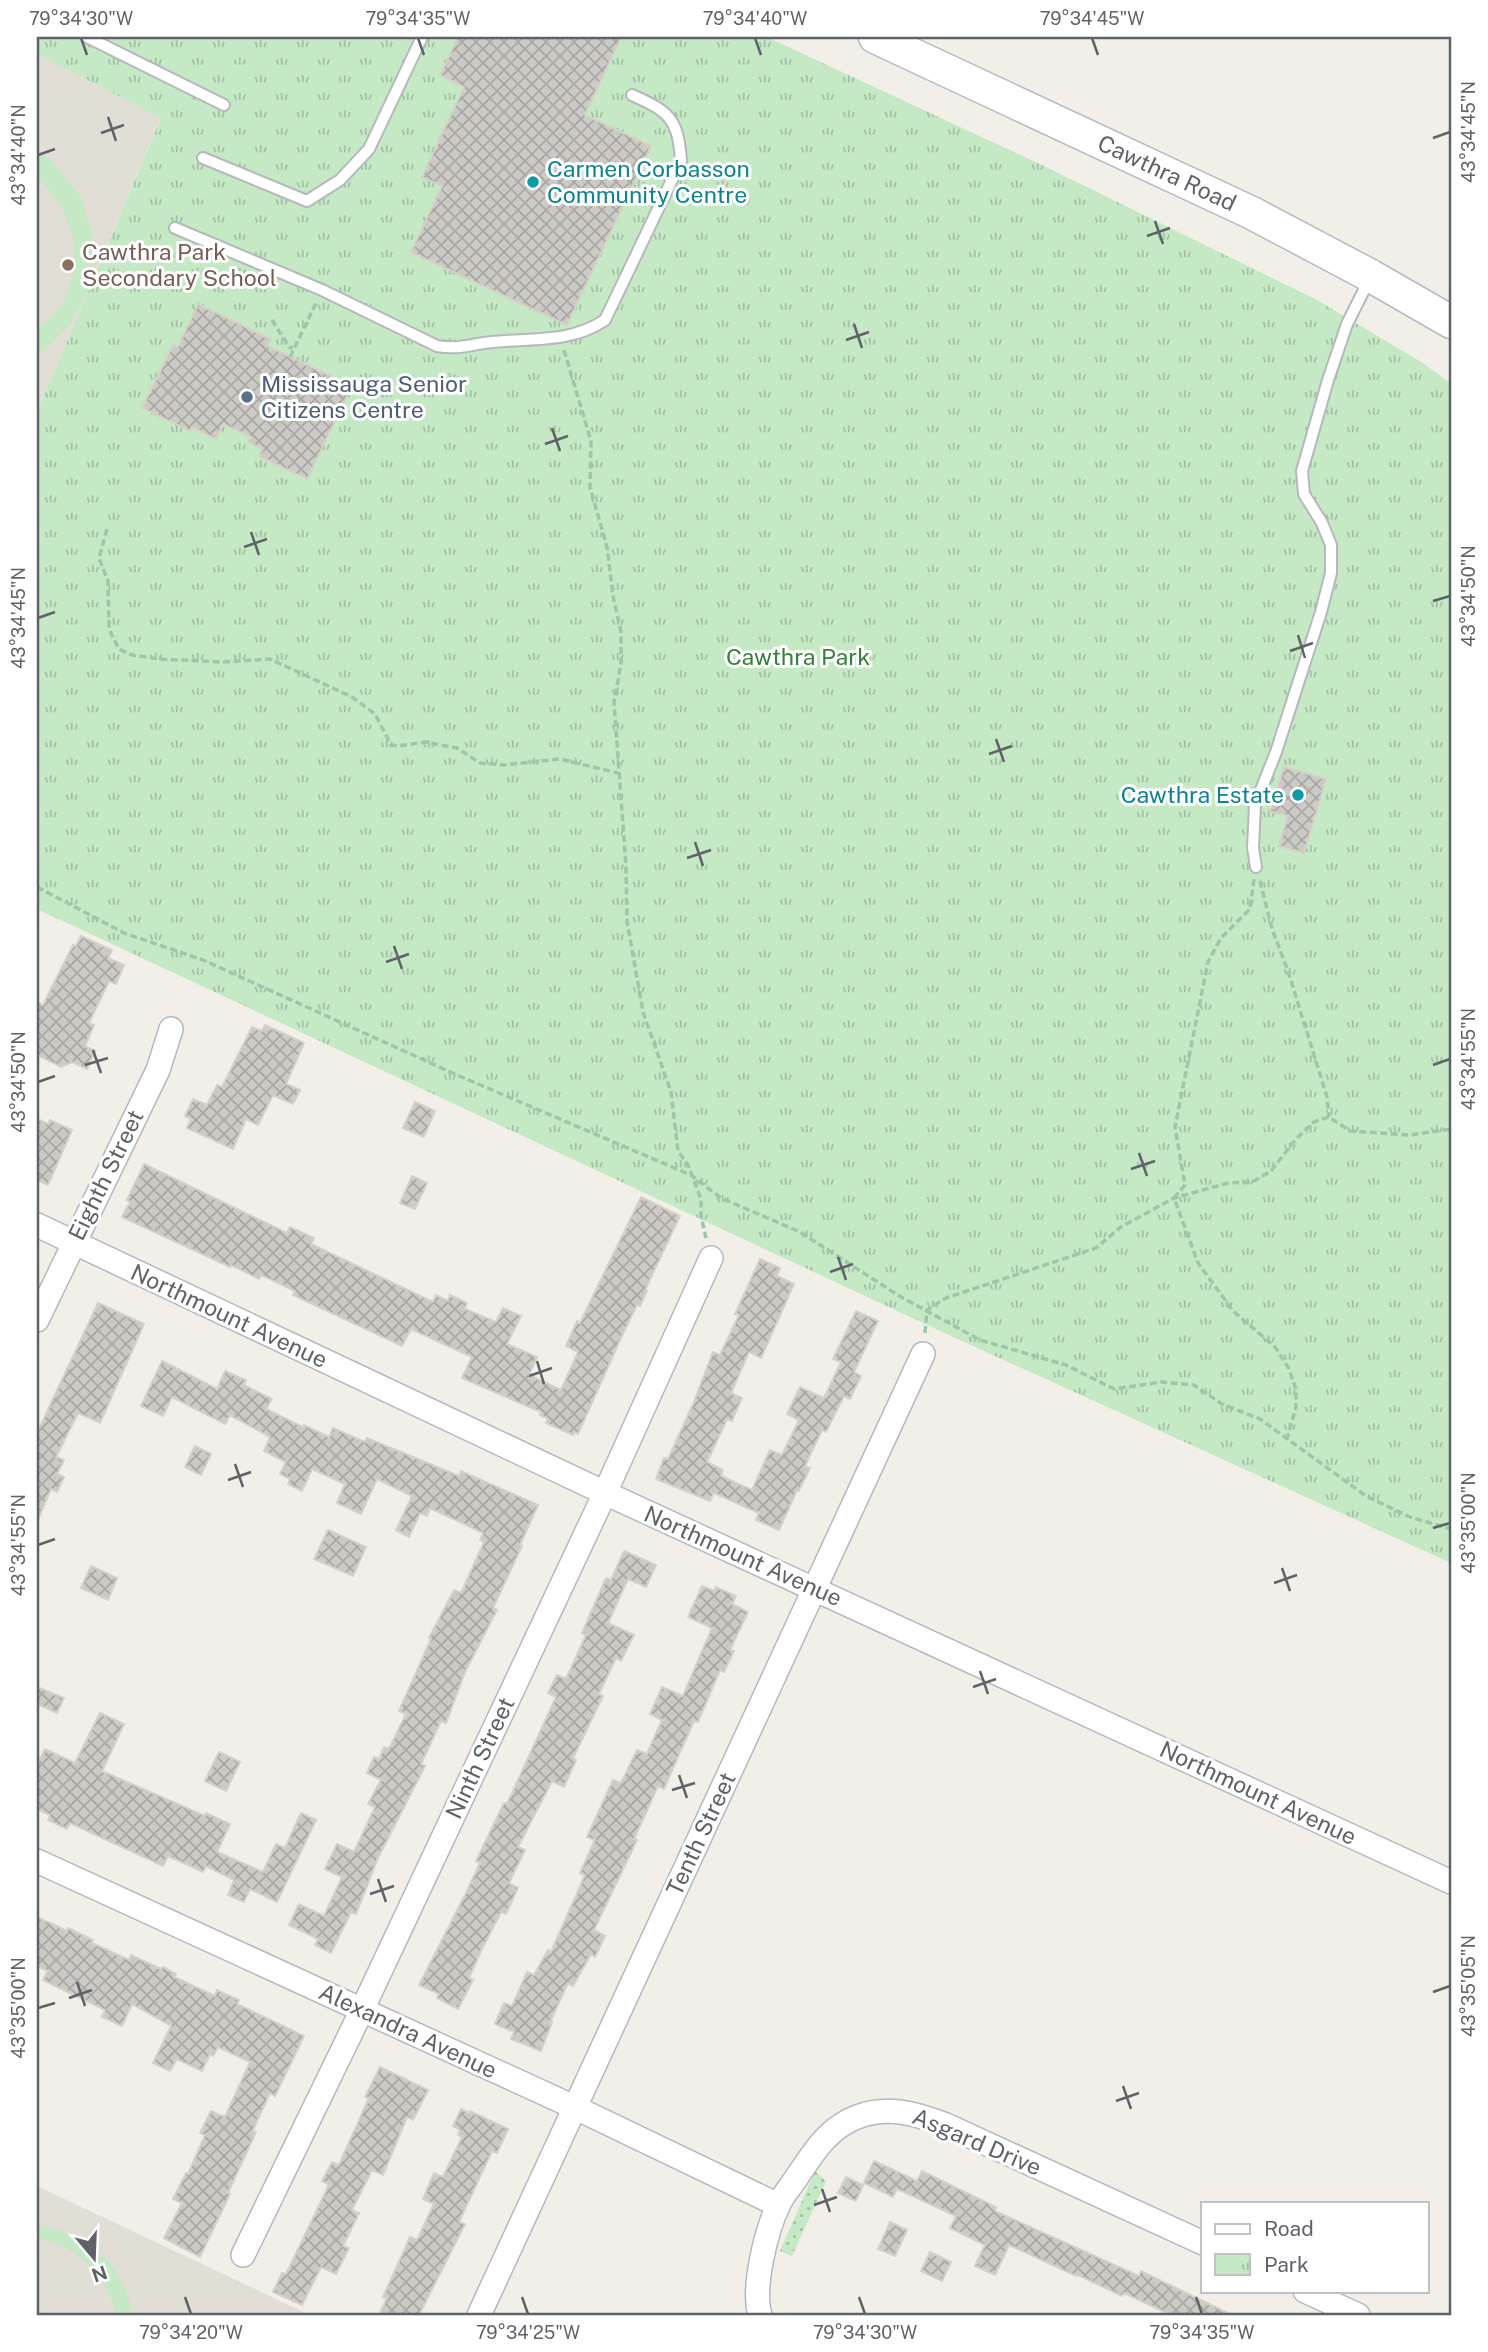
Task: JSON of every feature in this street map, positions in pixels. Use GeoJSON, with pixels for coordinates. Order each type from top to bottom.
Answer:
{"type":"FeatureCollection","features":[{"type":"Feature","properties":{"kind":"main road","name":"Cawthra Road"},"geometry":{"type":"LineString","coordinates":[[875,37],[1252,213],[1371,275],[1451,321]]}},
{"type":"Feature","properties":{"kind":"street","name":"Eighth Street"},"geometry":{"type":"LineString","coordinates":[[37,1320],[158,1070],[171,1029]]}},
{"type":"Feature","properties":{"kind":"street","name":"Northmount Avenue"},"geometry":{"type":"LineString","coordinates":[[37,1225],[605,1493],[1451,1882]]}},
{"type":"Feature","properties":{"kind":"street","name":"Ninth Street"},"geometry":{"type":"LineString","coordinates":[[243,2255],[362,2010],[605,1493],[711,1258]]}},
{"type":"Feature","properties":{"kind":"street","name":"Tenth Street"},"geometry":{"type":"LineString","coordinates":[[479,2315],[923,1354]]}},
{"type":"Feature","properties":{"kind":"street","name":"Alexandra Avenue"},"geometry":{"type":"LineString","coordinates":[[37,1861],[574,2107],[778,2205]]}},
{"type":"Feature","properties":{"kind":"street","name":"Asgard Drive"},"geometry":{"type":"LineString","coordinates":[[761,2315],[758,2282],[778,2205],[820,2142],[856,2117],[879,2111],[901,2111],[946,2125],[1201,2242]]}},
{"type":"Feature","properties":{"kind":"street"},"geometry":{"type":"LineString","coordinates":[[1307,2292],[1358,2315]]}},
{"type":"Feature","properties":{"kind":"lane"},"geometry":{"type":"LineString","coordinates":[[87,37],[224,105]]}},
{"type":"Feature","properties":{"kind":"lane"},"geometry":{"type":"LineString","coordinates":[[203,158],[307,201],[340,180],[369,149],[422,37]]}},
{"type":"Feature","properties":{"kind":"lane"},"geometry":{"type":"LineString","coordinates":[[175,228],[323,290],[437,346],[456,349],[490,342],[561,338],[591,330],[605,320],[681,161],[674,123],[660,108],[632,95]]}},
{"type":"Feature","properties":{"kind":"lane"},"geometry":{"type":"LineString","coordinates":[[1256,867],[1253,848],[1255,805],[1276,752],[1331,573],[1331,545],[1322,523],[1304,494],[1302,471],[1347,324],[1371,275]]}},
{"type":"Feature","properties":{"kind":"path"},"geometry":{"type":"LineString","coordinates":[[290,357],[323,290]]}},
{"type":"Feature","properties":{"kind":"path"},"geometry":{"type":"LineString","coordinates":[[272,320],[289,347],[293,348]]}},
{"type":"Feature","properties":{"kind":"path"},"geometry":{"type":"LineString","coordinates":[[561,338],[591,441],[590,486],[607,547],[621,632],[621,663],[614,703],[626,866],[627,921],[643,1012],[671,1092],[678,1151],[701,1199],[701,1216],[711,1258]]}},
{"type":"Feature","properties":{"kind":"path"},"geometry":{"type":"LineString","coordinates":[[107,529],[99,558],[108,581],[109,629],[118,649],[132,655],[159,659],[223,662],[270,659],[352,697],[375,714],[391,745],[425,742],[457,748],[480,763],[504,765],[559,760],[618,773]]}},
{"type":"Feature","properties":{"kind":"path"},"geometry":{"type":"LineString","coordinates":[[1256,867],[1272,929],[1288,971],[1327,1097],[1329,1117]]}},
{"type":"Feature","properties":{"kind":"path"},"geometry":{"type":"LineString","coordinates":[[1174,1198],[1185,1185],[1175,1127],[1208,962],[1221,938],[1250,909],[1256,867]]}},
{"type":"Feature","properties":{"kind":"path"},"geometry":{"type":"LineString","coordinates":[[37,887],[124,933],[203,960],[457,1075],[691,1175],[721,1198],[800,1232],[901,1297],[980,1340],[1066,1365],[1114,1389],[1161,1382],[1194,1385],[1222,1404],[1260,1419],[1366,1496],[1410,1517],[1451,1529]]}},
{"type":"Feature","properties":{"kind":"path"},"geometry":{"type":"LineString","coordinates":[[1329,1117],[1350,1131],[1409,1135],[1451,1129]]}},
{"type":"Feature","properties":{"kind":"path"},"geometry":{"type":"LineString","coordinates":[[923,1354],[928,1310],[946,1298],[1096,1248],[1121,1227],[1174,1198],[1228,1183],[1252,1182],[1271,1171],[1296,1139],[1314,1122],[1329,1117]]}},
{"type":"Feature","properties":{"kind":"path"},"geometry":{"type":"LineString","coordinates":[[1174,1198],[1198,1263],[1233,1311],[1275,1348],[1288,1367],[1296,1389],[1296,1408],[1287,1439]]}},
{"type":"Feature","properties":{"kind":"shaded area","name":"Cawthra Park Secondary School"},"geometry":{"type":"Polygon","coordinates":[[[37,54],[161,117],[37,413],[37,54]]]}},
{"type":"Feature","properties":{"kind":"shaded area"},"geometry":{"type":"Polygon","coordinates":[[[37,2186],[310,2315],[37,2315],[37,2186]]]}},
{"type":"Feature","properties":{"kind":"green space","name":"Cawthra Park"},"geometry":{"type":"Polygon","coordinates":[[[37,37],[767,37],[1044,166],[1317,300],[1423,363],[1451,384],[1451,1563],[953,1337],[37,909],[37,413],[161,118],[37,54],[37,37]]]}},
{"type":"Feature","properties":{"kind":"green space"},"geometry":{"type":"Polygon","coordinates":[[[37,153],[52,160],[82,199],[94,245],[91,287],[69,326],[43,350],[37,352],[37,329],[54,314],[66,296],[73,275],[75,254],[64,213],[52,194],[37,178],[37,153]]]}},
{"type":"Feature","properties":{"kind":"green space"},"geometry":{"type":"Polygon","coordinates":[[[815,2171],[826,2181],[792,2256],[780,2251],[815,2171]]]}},
{"type":"Feature","properties":{"kind":"green space"},"geometry":{"type":"Polygon","coordinates":[[[37,2226],[72,2235],[101,2253],[121,2280],[132,2315],[116,2315],[106,2288],[89,2265],[65,2248],[37,2239],[37,2226]]]}},
{"type":"Feature","properties":{"kind":"building","name":"Carmen Corbasson Community Centre"},"geometry":{"type":"Polygon","coordinates":[[[458,37],[621,37],[585,115],[651,146],[567,325],[411,252],[442,186],[422,177],[464,87],[440,75],[458,37]]]}},
{"type":"Feature","properties":{"kind":"building","name":"Mississauga Senior Citizens Centre"},"geometry":{"type":"Polygon","coordinates":[[[198,304],[270,339],[267,346],[352,386],[307,479],[259,456],[263,449],[248,442],[251,437],[223,424],[216,439],[192,427],[190,431],[142,408],[173,345],[178,347],[198,304]]]}},
{"type":"Feature","properties":{"kind":"building","name":"Cawthra Estate"},"geometry":{"type":"Polygon","coordinates":[[[1284,767],[1326,779],[1304,853],[1279,846],[1288,816],[1270,811],[1284,767]]]}},
{"type":"Feature","properties":{"kind":"building"},"geometry":{"type":"Polygon","coordinates":[[[81,936],[112,950],[108,958],[124,965],[116,984],[109,981],[89,1023],[94,1025],[85,1046],[95,1051],[87,1069],[72,1062],[61,1067],[37,1055],[37,1002],[43,1005],[73,945],[76,946],[81,936]]]}},
{"type":"Feature","properties":{"kind":"building"},"geometry":{"type":"Polygon","coordinates":[[[265,1025],[304,1043],[286,1084],[300,1090],[293,1104],[273,1095],[258,1125],[246,1119],[233,1149],[187,1128],[191,1119],[185,1116],[193,1099],[207,1105],[217,1085],[222,1087],[252,1027],[262,1031],[265,1025]]]}},
{"type":"Feature","properties":{"kind":"building"},"geometry":{"type":"Polygon","coordinates":[[[415,1102],[435,1111],[424,1137],[403,1128],[415,1102]]]}},
{"type":"Feature","properties":{"kind":"building"},"geometry":{"type":"Polygon","coordinates":[[[37,1119],[48,1124],[50,1120],[72,1130],[48,1185],[37,1180],[37,1119]]]}},
{"type":"Feature","properties":{"kind":"building"},"geometry":{"type":"Polygon","coordinates":[[[144,1164],[287,1233],[290,1227],[314,1238],[311,1244],[433,1302],[436,1295],[448,1301],[450,1295],[467,1303],[465,1309],[496,1322],[503,1308],[521,1316],[507,1344],[537,1357],[529,1375],[561,1390],[578,1352],[566,1346],[577,1321],[580,1323],[641,1197],[680,1216],[578,1434],[575,1432],[573,1435],[546,1423],[548,1419],[540,1415],[541,1412],[462,1378],[472,1357],[411,1329],[402,1346],[293,1295],[295,1291],[261,1275],[259,1279],[231,1265],[230,1267],[122,1217],[144,1164]]]}},
{"type":"Feature","properties":{"kind":"building"},"geometry":{"type":"Polygon","coordinates":[[[412,1176],[427,1183],[415,1209],[400,1203],[412,1176]]]}},
{"type":"Feature","properties":{"kind":"building"},"geometry":{"type":"Polygon","coordinates":[[[760,1259],[780,1268],[777,1276],[794,1284],[761,1358],[749,1352],[731,1393],[742,1398],[732,1421],[727,1419],[707,1462],[723,1470],[721,1476],[752,1490],[770,1450],[782,1455],[799,1420],[787,1414],[800,1387],[824,1398],[841,1362],[833,1359],[856,1311],[878,1321],[854,1372],[861,1376],[850,1399],[844,1396],[826,1432],[822,1430],[805,1466],[810,1468],[779,1530],[756,1520],[759,1513],[714,1493],[710,1501],[656,1479],[664,1458],[668,1459],[693,1404],[713,1352],[720,1355],[739,1315],[735,1314],[760,1259]]]}},
{"type":"Feature","properties":{"kind":"building"},"geometry":{"type":"Polygon","coordinates":[[[98,1303],[144,1324],[100,1423],[78,1413],[56,1457],[64,1460],[57,1474],[64,1477],[57,1492],[51,1489],[37,1522],[37,1433],[98,1303]]]}},
{"type":"Feature","properties":{"kind":"building"},"geometry":{"type":"Polygon","coordinates":[[[162,1361],[217,1389],[225,1371],[246,1380],[244,1385],[272,1399],[266,1409],[303,1427],[304,1425],[329,1437],[333,1428],[365,1442],[367,1438],[459,1476],[461,1471],[538,1505],[493,1608],[497,1610],[465,1672],[446,1723],[441,1721],[421,1764],[425,1766],[378,1858],[356,1914],[351,1912],[331,1953],[315,1945],[318,1939],[289,1925],[299,1904],[324,1916],[342,1877],[325,1869],[337,1844],[354,1852],[375,1807],[368,1804],[381,1780],[367,1773],[374,1757],[379,1759],[384,1747],[389,1749],[406,1714],[399,1711],[431,1639],[429,1638],[454,1590],[461,1593],[484,1542],[480,1540],[483,1533],[430,1508],[427,1516],[420,1513],[409,1537],[396,1530],[412,1496],[377,1479],[361,1514],[337,1503],[345,1484],[312,1469],[302,1491],[288,1484],[290,1479],[280,1474],[286,1462],[264,1451],[270,1437],[230,1415],[225,1424],[172,1397],[163,1416],[141,1406],[162,1361]]]}},
{"type":"Feature","properties":{"kind":"building"},"geometry":{"type":"Polygon","coordinates":[[[195,1446],[211,1454],[201,1475],[185,1467],[195,1446]]]}},
{"type":"Feature","properties":{"kind":"building"},"geometry":{"type":"Polygon","coordinates":[[[328,1530],[366,1547],[353,1576],[314,1559],[328,1530]]]}},
{"type":"Feature","properties":{"kind":"building"},"geometry":{"type":"Polygon","coordinates":[[[624,1551],[656,1565],[646,1587],[628,1579],[608,1623],[634,1635],[621,1661],[616,1658],[599,1694],[603,1696],[573,1758],[576,1760],[564,1787],[552,1781],[518,1847],[525,1850],[509,1883],[518,1888],[506,1914],[501,1912],[481,1951],[469,1978],[473,1980],[458,2009],[437,1998],[439,1994],[419,1985],[465,1895],[480,1863],[476,1861],[504,1803],[507,1804],[556,1697],[548,1693],[557,1675],[566,1679],[586,1635],[582,1633],[606,1578],[611,1580],[624,1551]]]}},
{"type":"Feature","properties":{"kind":"building"},"geometry":{"type":"Polygon","coordinates":[[[91,1566],[117,1578],[108,1600],[81,1588],[91,1566]]]}},
{"type":"Feature","properties":{"kind":"building"},"geometry":{"type":"Polygon","coordinates":[[[702,1586],[714,1591],[716,1587],[736,1596],[732,1604],[748,1612],[730,1650],[734,1651],[724,1672],[720,1670],[698,1722],[694,1721],[664,1789],[658,1786],[634,1839],[637,1840],[594,1930],[605,1936],[595,1957],[591,1954],[573,1986],[568,1983],[550,2022],[541,2051],[511,2039],[514,2032],[495,2024],[504,2003],[512,2006],[527,1972],[534,1975],[548,1950],[551,1952],[585,1875],[580,1873],[595,1840],[587,1837],[613,1780],[621,1783],[637,1750],[647,1754],[662,1720],[650,1714],[662,1687],[683,1696],[712,1628],[688,1617],[702,1586]]]}},
{"type":"Feature","properties":{"kind":"building"},"geometry":{"type":"Polygon","coordinates":[[[37,1687],[64,1698],[57,1713],[37,1704],[37,1687]]]}},
{"type":"Feature","properties":{"kind":"building"},"geometry":{"type":"Polygon","coordinates":[[[100,1713],[124,1724],[102,1771],[205,1816],[206,1813],[230,1824],[217,1852],[263,1872],[276,1844],[285,1848],[301,1813],[316,1820],[277,1902],[250,1889],[244,1902],[228,1895],[234,1880],[206,1866],[203,1872],[168,1856],[163,1866],[70,1823],[67,1829],[48,1820],[50,1815],[37,1809],[37,1766],[45,1749],[75,1763],[100,1713]]]}},
{"type":"Feature","properties":{"kind":"building"},"geometry":{"type":"Polygon","coordinates":[[[219,1752],[240,1762],[226,1791],[205,1781],[219,1752]]]}},
{"type":"Feature","properties":{"kind":"building"},"geometry":{"type":"Polygon","coordinates":[[[37,1917],[67,1931],[68,1928],[93,1940],[92,1943],[129,1960],[131,1955],[161,1969],[163,1967],[176,1974],[174,1977],[215,1996],[217,1990],[239,2000],[237,2004],[304,2036],[275,2096],[270,2093],[253,2130],[256,2132],[228,2193],[230,2194],[200,2257],[164,2238],[182,2203],[173,2199],[186,2173],[188,2174],[205,2135],[200,2133],[211,2111],[225,2117],[250,2062],[218,2047],[213,2056],[210,2054],[202,2071],[177,2059],[170,2071],[153,2063],[171,2026],[132,2004],[122,2026],[102,2017],[105,2010],[43,1980],[48,1971],[37,1966],[37,1917]]]}},
{"type":"Feature","properties":{"kind":"building"},"geometry":{"type":"Polygon","coordinates":[[[380,2067],[428,2090],[413,2120],[407,2117],[383,2175],[372,2170],[352,2210],[359,2213],[343,2246],[349,2248],[336,2274],[321,2267],[302,2305],[273,2292],[282,2273],[286,2274],[329,2185],[322,2181],[332,2162],[339,2165],[369,2098],[365,2097],[380,2067]]]}},
{"type":"Feature","properties":{"kind":"building"},"geometry":{"type":"Polygon","coordinates":[[[461,2109],[508,2129],[497,2153],[492,2151],[459,2222],[465,2224],[419,2315],[379,2315],[387,2298],[383,2297],[410,2237],[417,2240],[434,2204],[423,2199],[434,2173],[443,2177],[462,2137],[458,2135],[460,2130],[453,2126],[461,2109]]]}},
{"type":"Feature","properties":{"kind":"building"},"geometry":{"type":"Polygon","coordinates":[[[874,2161],[917,2181],[922,2171],[996,2207],[995,2211],[1139,2276],[1141,2271],[1232,2315],[1171,2315],[1009,2245],[995,2275],[975,2266],[985,2245],[950,2228],[956,2216],[897,2189],[893,2197],[864,2183],[874,2161]]]}},
{"type":"Feature","properties":{"kind":"building"},"geometry":{"type":"Polygon","coordinates":[[[846,2177],[863,2185],[856,2201],[838,2193],[846,2177]]]}},
{"type":"Feature","properties":{"kind":"building"},"geometry":{"type":"Polygon","coordinates":[[[890,2222],[907,2230],[895,2256],[878,2249],[890,2222]]]}},
{"type":"Feature","properties":{"kind":"building"},"geometry":{"type":"Polygon","coordinates":[[[930,2252],[951,2262],[942,2281],[921,2271],[930,2252]]]}},
{"type":"Feature","properties":{"kind":"place","name":"Carmen Corbasson Community Centre"},"geometry":{"type":"Point","coordinates":[533,182]}},
{"type":"Feature","properties":{"kind":"place","name":"Cawthra Park Secondary School"},"geometry":{"type":"Point","coordinates":[68,265]}},
{"type":"Feature","properties":{"kind":"place","name":"Mississauga Senior Citizens Centre"},"geometry":{"type":"Point","coordinates":[247,397]}},
{"type":"Feature","properties":{"kind":"place","name":"Cawthra Estate"},"geometry":{"type":"Point","coordinates":[1298,795]}}]}
